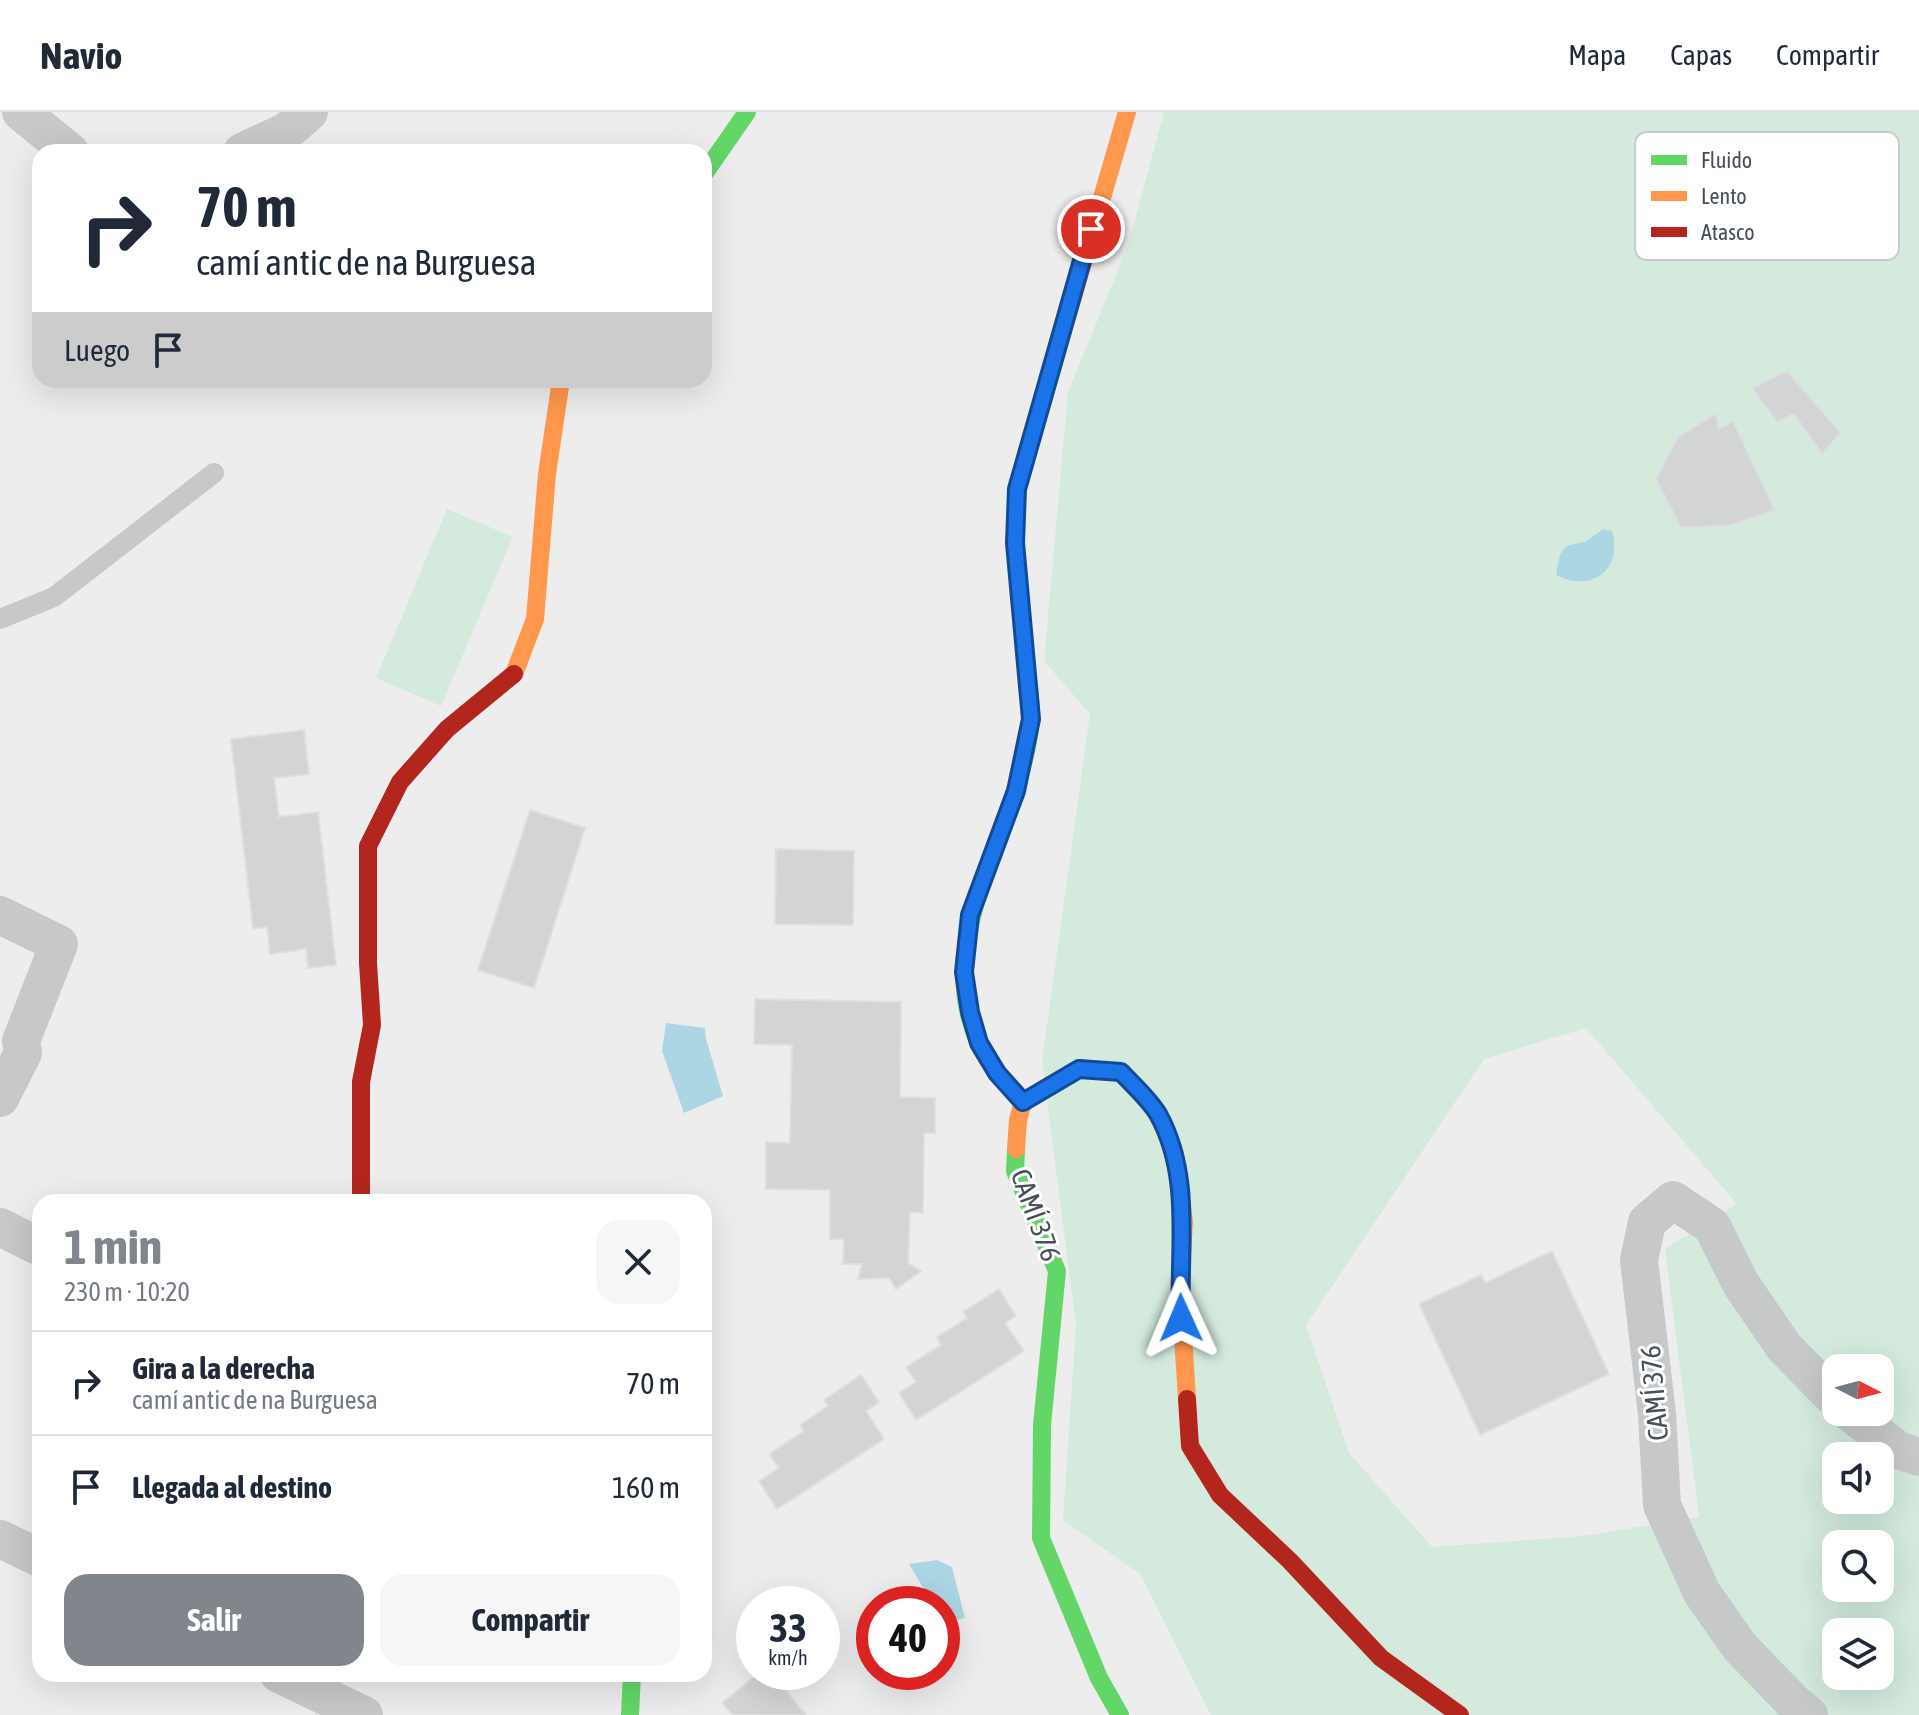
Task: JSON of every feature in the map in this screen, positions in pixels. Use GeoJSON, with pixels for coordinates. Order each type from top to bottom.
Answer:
{"type":"FeatureCollection","features":[{"type":"Feature","properties":{"kind":"street"},"geometry":{"type":"LineString","coordinates":[[21,112],[60,144]]}},
{"type":"Feature","properties":{"kind":"street"},"geometry":{"type":"LineString","coordinates":[[259,144],[287,131],[309,112]]}},
{"type":"Feature","properties":{"kind":"street"},"geometry":{"type":"LineString","coordinates":[[712,162],[747,112]]}},
{"type":"Feature","properties":{"kind":"street"},"geometry":{"type":"LineString","coordinates":[[1127,112],[1017,489],[1015,543],[1031,719],[1016,791],[970,915],[964,972],[970,1012],[979,1043],[997,1073],[1023,1102],[1079,1069],[1121,1072],[1157,1112],[1175,1154],[1184,1222],[1180,1289],[1190,1446],[1220,1495],[1290,1561],[1381,1658],[1460,1715]]}},
{"type":"Feature","properties":{"kind":"street"},"geometry":{"type":"LineString","coordinates":[[361,1194],[361,1082],[372,1025],[368,963],[368,846],[400,782],[447,729],[515,673],[535,619],[547,474],[560,388]]}},
{"type":"Feature","properties":{"kind":"street"},"geometry":{"type":"LineString","coordinates":[[0,915],[70,950],[21,1041],[23,1053],[0,1098]]}},
{"type":"Feature","properties":{"kind":"street","name":"CAMÍ 376"},"geometry":{"type":"LineString","coordinates":[[1023,1102],[1018,1120],[1015,1171],[1057,1271],[1042,1425],[1041,1538],[1099,1678],[1120,1715]]}},
{"type":"Feature","properties":{"kind":"street","name":"CAMÍ 376"},"geometry":{"type":"LineString","coordinates":[[1809,1715],[1740,1647],[1702,1593],[1662,1505],[1656,1400],[1639,1260],[1647,1222],[1673,1200],[1712,1226],[1741,1284],[1784,1347],[1822,1386]]}},
{"type":"Feature","properties":{"kind":"street"},"geometry":{"type":"LineString","coordinates":[[0,1227],[32,1243]]}},
{"type":"Feature","properties":{"kind":"street"},"geometry":{"type":"LineString","coordinates":[[1867,1426],[1898,1450],[1919,1457]]}},
{"type":"Feature","properties":{"kind":"street"},"geometry":{"type":"LineString","coordinates":[[0,1539],[32,1554]]}},
{"type":"Feature","properties":{"kind":"street"},"geometry":{"type":"LineString","coordinates":[[296,1682],[364,1715]]}},
{"type":"Feature","properties":{"kind":"street"},"geometry":{"type":"LineString","coordinates":[[630,1715],[632,1682]]}},
{"type":"Feature","properties":{"kind":"lane"},"geometry":{"type":"LineString","coordinates":[[0,619],[54,597],[214,473]]}},
{"type":"Feature","properties":{"kind":"green space"},"geometry":{"type":"Polygon","coordinates":[[[1164,112],[1919,112],[1919,1715],[1211,1715],[1140,1574],[1063,1520],[1076,1325],[1042,1061],[1090,714],[1044,661],[1068,392],[1128,246],[1164,112]],[[1586,1028],[1484,1059],[1306,1325],[1349,1453],[1432,1547],[1584,1536],[1699,1517],[1665,1249],[1737,1204],[1586,1028]]]}},
{"type":"Feature","properties":{"kind":"green space"},"geometry":{"type":"Polygon","coordinates":[[[447,509],[513,537],[441,706],[376,678],[447,509]]]}},
{"type":"Feature","properties":{"kind":"water"},"geometry":{"type":"Polygon","coordinates":[[[1603,529],[1612,531],[1614,545],[1613,557],[1601,575],[1581,581],[1556,575],[1560,554],[1567,546],[1587,541],[1603,529]]]}},
{"type":"Feature","properties":{"kind":"water"},"geometry":{"type":"Polygon","coordinates":[[[666,1023],[705,1028],[723,1096],[684,1113],[662,1051],[666,1023]]]}},
{"type":"Feature","properties":{"kind":"water"},"geometry":{"type":"Polygon","coordinates":[[[937,1560],[952,1567],[957,1586],[922,1586],[909,1564],[937,1560]]]}},
{"type":"Feature","properties":{"kind":"water"},"geometry":{"type":"Polygon","coordinates":[[[960,1598],[965,1618],[960,1619],[960,1598]]]}},
{"type":"Feature","properties":{"kind":"building"},"geometry":{"type":"Polygon","coordinates":[[[1787,371],[1841,433],[1822,454],[1794,414],[1777,422],[1752,388],[1787,371]]]}},
{"type":"Feature","properties":{"kind":"building"},"geometry":{"type":"Polygon","coordinates":[[[1716,413],[1719,429],[1733,421],[1775,510],[1732,525],[1681,528],[1656,479],[1677,438],[1716,413]]]}},
{"type":"Feature","properties":{"kind":"building"},"geometry":{"type":"Polygon","coordinates":[[[304,730],[309,774],[274,778],[279,817],[318,812],[336,965],[308,968],[306,949],[270,954],[267,927],[253,929],[231,739],[304,730]]]}},
{"type":"Feature","properties":{"kind":"building"},"geometry":{"type":"Polygon","coordinates":[[[530,810],[585,828],[534,988],[478,970],[530,810]]]}},
{"type":"Feature","properties":{"kind":"building"},"geometry":{"type":"Polygon","coordinates":[[[776,849],[854,851],[853,925],[775,924],[776,849]]]}},
{"type":"Feature","properties":{"kind":"building"},"geometry":{"type":"Polygon","coordinates":[[[755,999],[901,1002],[900,1097],[935,1098],[935,1133],[924,1133],[923,1213],[910,1212],[908,1263],[921,1271],[896,1289],[889,1278],[858,1279],[862,1264],[843,1264],[844,1239],[830,1239],[830,1190],[766,1189],[766,1142],[790,1143],[792,1045],[754,1044],[755,999]]]}},
{"type":"Feature","properties":{"kind":"building"},"geometry":{"type":"Polygon","coordinates":[[[1552,1251],[1609,1374],[1480,1435],[1419,1304],[1481,1275],[1485,1283],[1552,1251]]]}},
{"type":"Feature","properties":{"kind":"building"},"geometry":{"type":"Polygon","coordinates":[[[999,1289],[1016,1316],[1005,1323],[1024,1351],[916,1420],[899,1393],[916,1382],[906,1367],[941,1345],[937,1337],[967,1318],[963,1312],[999,1289]]]}},
{"type":"Feature","properties":{"kind":"building"},"geometry":{"type":"Polygon","coordinates":[[[861,1375],[879,1402],[866,1411],[884,1439],[777,1509],[759,1481],[779,1468],[769,1454],[804,1431],[800,1425],[828,1406],[824,1400],[861,1375]]]}},
{"type":"Feature","properties":{"kind":"building"},"geometry":{"type":"Polygon","coordinates":[[[738,1690],[786,1690],[806,1715],[733,1715],[722,1703],[738,1690]]]}},
{"type":"Feature","properties":{"kind":"traffic: fast"},"geometry":{"type":"LineString","coordinates":[[712,162],[747,112]]}},
{"type":"Feature","properties":{"kind":"traffic: fast"},"geometry":{"type":"LineString","coordinates":[[1015,544],[1031,720],[1024,761],[971,921],[965,962],[966,1003],[979,1044],[1023,1102]]}},
{"type":"Feature","properties":{"kind":"traffic: fast"},"geometry":{"type":"LineString","coordinates":[[1016,1149],[1015,1171],[1057,1271],[1042,1425],[1041,1538],[1099,1678],[1120,1715]]}},
{"type":"Feature","properties":{"kind":"traffic: fast"},"geometry":{"type":"LineString","coordinates":[[630,1715],[632,1682]]}},
{"type":"Feature","properties":{"kind":"traffic: slow"},"geometry":{"type":"LineString","coordinates":[[1015,544],[1017,489],[1127,112]]}},
{"type":"Feature","properties":{"kind":"traffic: slow"},"geometry":{"type":"LineString","coordinates":[[514,674],[535,619],[547,474],[560,388]]}},
{"type":"Feature","properties":{"kind":"traffic: slow"},"geometry":{"type":"LineString","coordinates":[[1016,1149],[1023,1102],[1079,1069],[1121,1072],[1157,1112],[1175,1154],[1184,1222],[1180,1289],[1187,1399]]}},
{"type":"Feature","properties":{"kind":"traffic: jam"},"geometry":{"type":"LineString","coordinates":[[361,1194],[361,1082],[372,1025],[368,963],[368,846],[400,782],[447,729],[514,674]]}},
{"type":"Feature","properties":{"kind":"traffic: jam"},"geometry":{"type":"LineString","coordinates":[[1187,1399],[1190,1446],[1220,1495],[1290,1561],[1381,1658],[1460,1715]]}},
{"type":"Feature","properties":{"kind":"route"},"geometry":{"type":"LineString","coordinates":[[1091,229],[1017,489],[1015,543],[1031,719],[1016,791],[970,915],[964,972],[979,1043],[997,1073],[1023,1102],[1079,1069],[1121,1072],[1157,1112],[1175,1154],[1184,1222],[1181,1318]]}}]}
